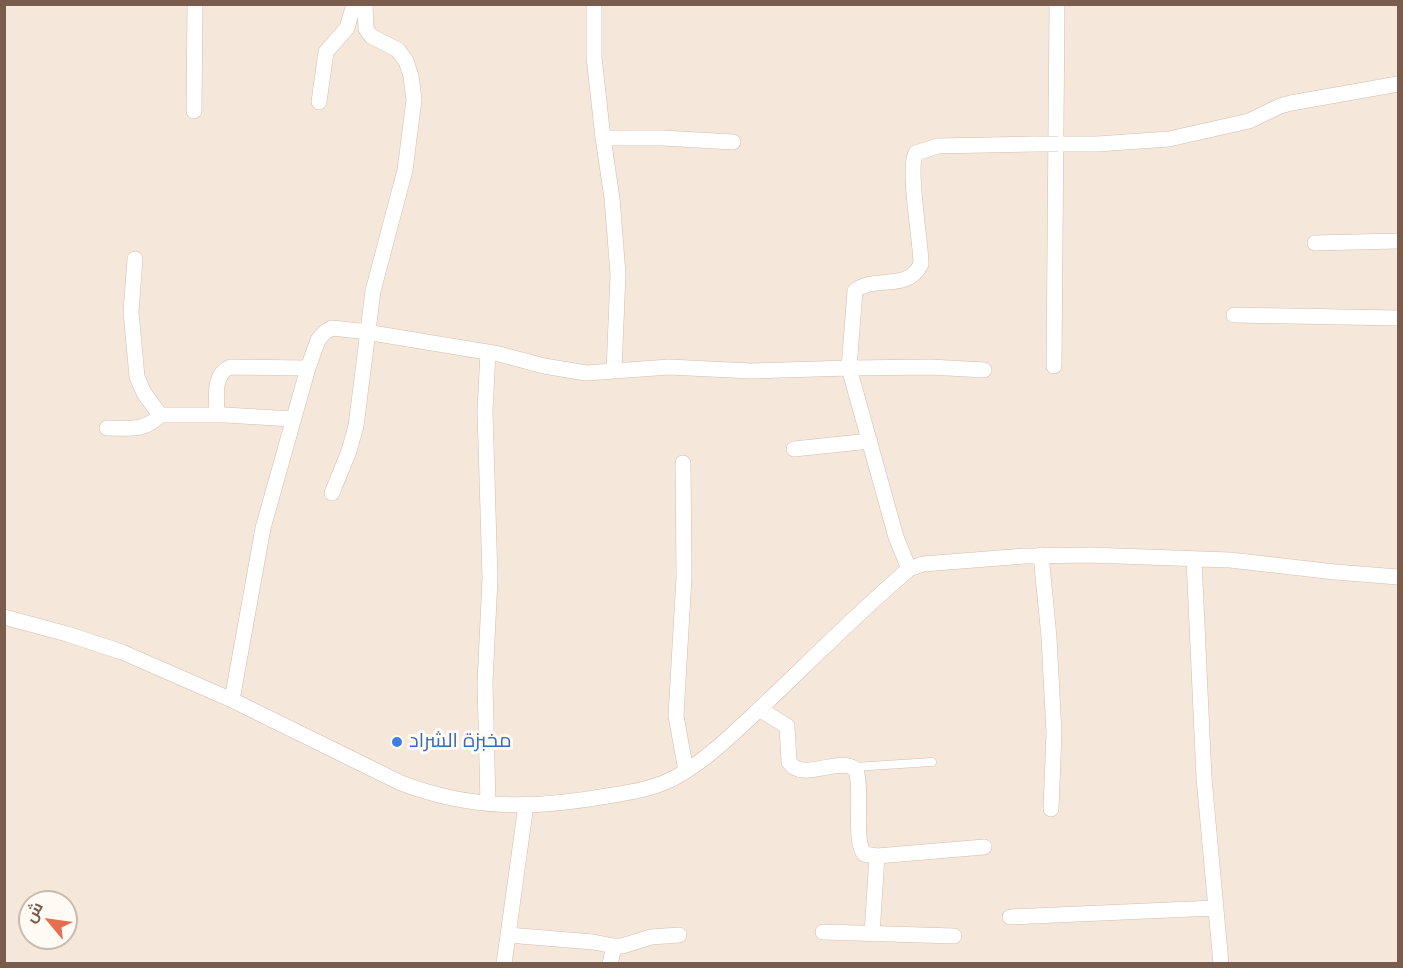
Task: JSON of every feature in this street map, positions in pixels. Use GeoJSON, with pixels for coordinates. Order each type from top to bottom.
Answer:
{"type":"FeatureCollection","features":[{"type":"Feature","properties":{"kind":"street"},"geometry":{"type":"LineString","coordinates":[[194,111],[195,4]]}},
{"type":"Feature","properties":{"kind":"street"},"geometry":{"type":"LineString","coordinates":[[320,102],[326,52],[347,28],[354,4]]}},
{"type":"Feature","properties":{"kind":"street"},"geometry":{"type":"LineString","coordinates":[[333,493],[356,426],[373,291],[405,170],[414,100],[411,76],[406,61],[398,50],[371,36],[366,29],[365,4]]}},
{"type":"Feature","properties":{"kind":"street"},"geometry":{"type":"LineString","coordinates":[[594,4],[594,57],[612,198],[618,274],[614,371]]}},
{"type":"Feature","properties":{"kind":"street"},"geometry":{"type":"LineString","coordinates":[[1054,366],[1057,4]]}},
{"type":"Feature","properties":{"kind":"street"},"geometry":{"type":"LineString","coordinates":[[916,566],[896,537],[849,368],[855,291],[868,285],[904,280],[912,276],[921,264],[912,164],[916,153],[938,146],[1097,144],[1169,139],[1240,124],[1291,103],[1398,84]]}},
{"type":"Feature","properties":{"kind":"street"},"geometry":{"type":"LineString","coordinates":[[603,138],[663,138],[733,142]]}},
{"type":"Feature","properties":{"kind":"street"},"geometry":{"type":"LineString","coordinates":[[1316,243],[1398,242]]}},
{"type":"Feature","properties":{"kind":"street"},"geometry":{"type":"LineString","coordinates":[[135,260],[131,312],[137,378],[144,393],[160,415]]}},
{"type":"Feature","properties":{"kind":"street"},"geometry":{"type":"LineString","coordinates":[[1234,315],[1398,318]]}},
{"type":"Feature","properties":{"kind":"street"},"geometry":{"type":"LineString","coordinates":[[232,700],[263,528],[308,368],[318,340],[332,328],[488,352],[586,373],[669,367],[751,371],[930,366],[984,370]]}},
{"type":"Feature","properties":{"kind":"street"},"geometry":{"type":"LineString","coordinates":[[488,352],[485,411],[489,578],[485,683],[488,803]]}},
{"type":"Feature","properties":{"kind":"street"},"geometry":{"type":"LineString","coordinates":[[217,415],[218,378],[222,370],[230,367],[308,368]]}},
{"type":"Feature","properties":{"kind":"street"},"geometry":{"type":"LineString","coordinates":[[107,428],[145,427],[153,423],[160,415],[293,419]]}},
{"type":"Feature","properties":{"kind":"street"},"geometry":{"type":"LineString","coordinates":[[794,449],[870,441]]}},
{"type":"Feature","properties":{"kind":"street"},"geometry":{"type":"LineString","coordinates":[[683,463],[684,576],[676,716],[686,771]]}},
{"type":"Feature","properties":{"kind":"street"},"geometry":{"type":"LineString","coordinates":[[4,617],[122,652],[232,700],[401,783],[441,797],[526,805],[572,802],[629,793],[670,780],[686,771],[764,712],[916,566],[1041,555],[1230,560],[1398,578]]}},
{"type":"Feature","properties":{"kind":"street"},"geometry":{"type":"LineString","coordinates":[[1041,555],[1049,637],[1054,733],[1051,809]]}},
{"type":"Feature","properties":{"kind":"street"},"geometry":{"type":"LineString","coordinates":[[1194,559],[1204,777],[1221,963]]}},
{"type":"Feature","properties":{"kind":"street"},"geometry":{"type":"LineString","coordinates":[[764,712],[787,726],[789,762],[792,767],[801,770],[853,767],[858,776],[861,850],[868,856],[984,847]]}},
{"type":"Feature","properties":{"kind":"street"},"geometry":{"type":"LineString","coordinates":[[504,963],[526,805]]}},
{"type":"Feature","properties":{"kind":"street"},"geometry":{"type":"LineString","coordinates":[[872,934],[877,856]]}},
{"type":"Feature","properties":{"kind":"street"},"geometry":{"type":"LineString","coordinates":[[1010,916],[1215,908]]}},
{"type":"Feature","properties":{"kind":"street"},"geometry":{"type":"LineString","coordinates":[[823,932],[954,936]]}},
{"type":"Feature","properties":{"kind":"street"},"geometry":{"type":"LineString","coordinates":[[508,935],[593,942],[614,946],[622,946],[651,937],[679,935]]}},
{"type":"Feature","properties":{"kind":"street"},"geometry":{"type":"LineString","coordinates":[[610,963],[614,946]]}},
{"type":"Feature","properties":{"kind":"lane"},"geometry":{"type":"LineString","coordinates":[[853,767],[932,762]]}},
{"type":"Feature","properties":{"kind":"shaded area"},"geometry":{"type":"Polygon","coordinates":[[[5,5],[1398,5],[1398,963],[5,964],[5,5]]]}},
{"type":"Feature","properties":{"kind":"place","name":"مخبزة الشراد"},"geometry":{"type":"Point","coordinates":[397,742]}}]}
